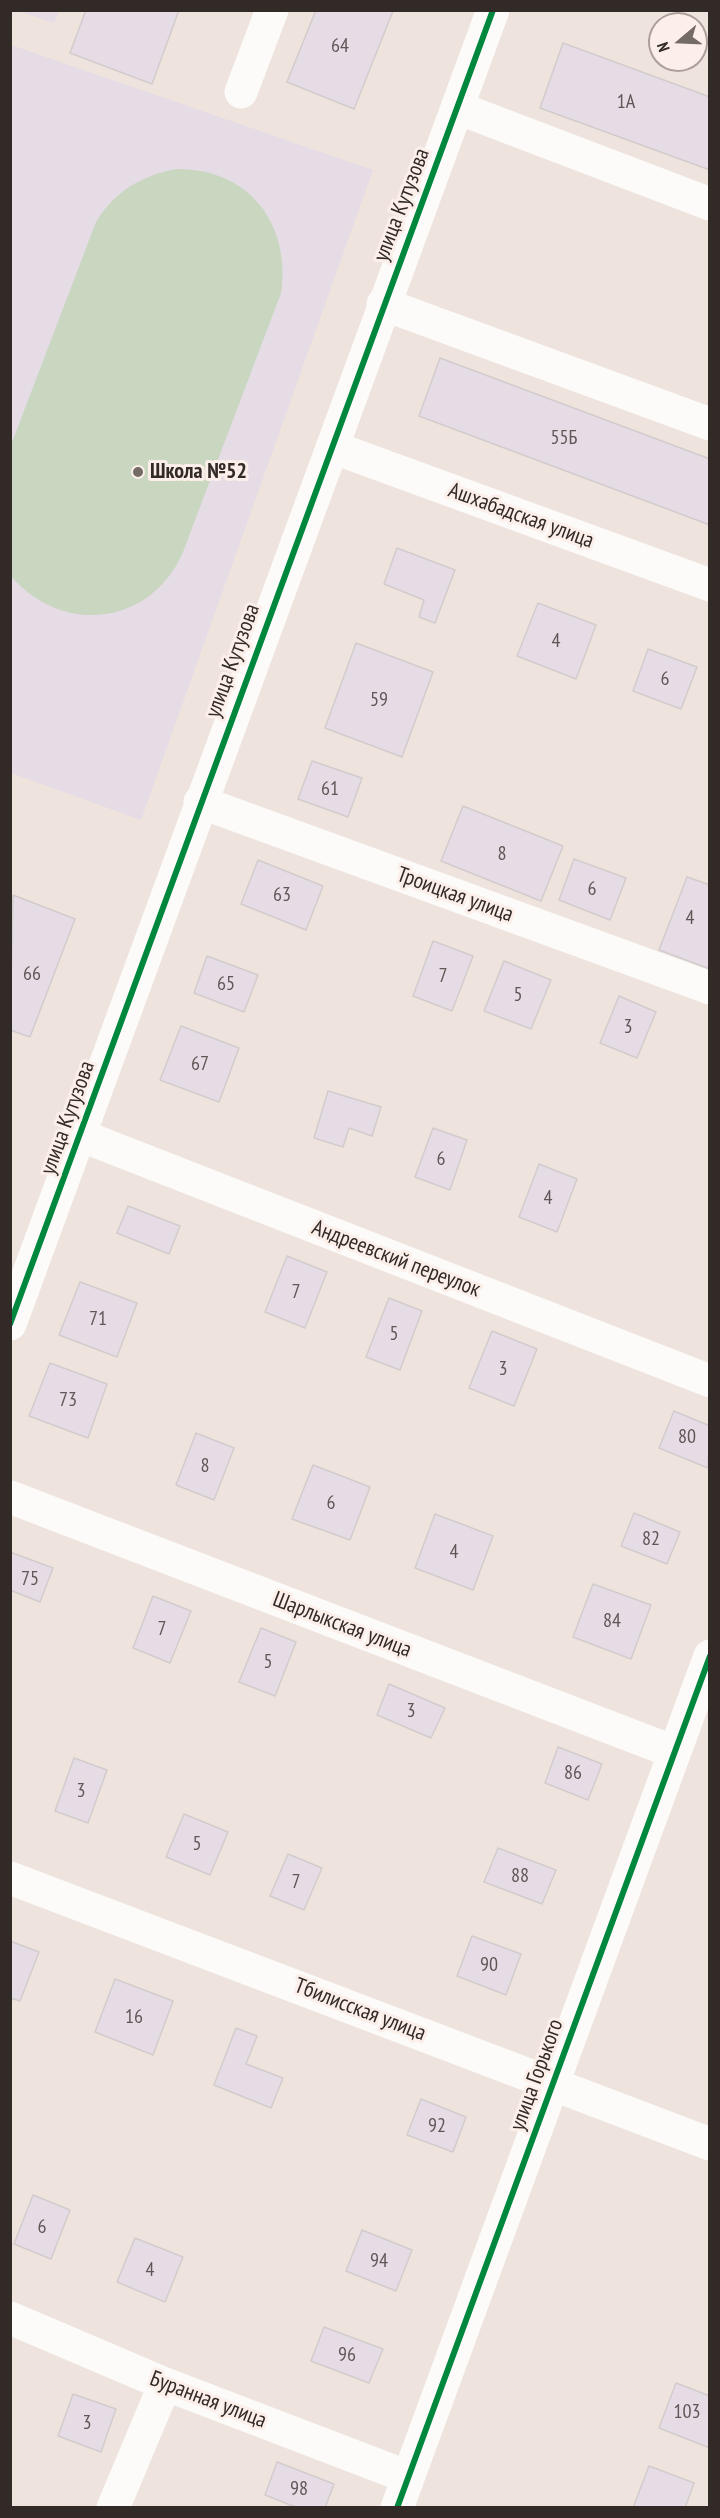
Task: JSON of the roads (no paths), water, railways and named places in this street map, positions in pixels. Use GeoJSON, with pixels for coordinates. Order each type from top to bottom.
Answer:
{"type":"FeatureCollection","features":[{"type":"Feature","properties":{"kind":"street"},"geometry":{"type":"LineString","coordinates":[[241,92],[272,10]]}},
{"type":"Feature","properties":{"kind":"street","name":"улица Кутузова"},"geometry":{"type":"LineString","coordinates":[[10,1324],[82,1136],[200,802],[493,10]]}},
{"type":"Feature","properties":{"kind":"street"},"geometry":{"type":"LineString","coordinates":[[458,108],[710,204]]}},
{"type":"Feature","properties":{"kind":"street"},"geometry":{"type":"LineString","coordinates":[[383,304],[710,424]]}},
{"type":"Feature","properties":{"kind":"street","name":"Ашхабадская улица"},"geometry":{"type":"LineString","coordinates":[[332,447],[710,585]]}},
{"type":"Feature","properties":{"kind":"street","name":"Троицкая улица"},"geometry":{"type":"LineString","coordinates":[[200,802],[710,988]]}},
{"type":"Feature","properties":{"kind":"street","name":"Андреевский переулок"},"geometry":{"type":"LineString","coordinates":[[82,1136],[710,1381]]}},
{"type":"Feature","properties":{"kind":"street","name":"Шарлыкская улица"},"geometry":{"type":"LineString","coordinates":[[10,1497],[674,1752]]}},
{"type":"Feature","properties":{"kind":"street","name":"улица Горького"},"geometry":{"type":"LineString","coordinates":[[397,2508],[710,1656]]}},
{"type":"Feature","properties":{"kind":"street","name":"Тбилисская улица"},"geometry":{"type":"LineString","coordinates":[[10,1878],[710,2144]]}},
{"type":"Feature","properties":{"kind":"street","name":"Буранная улица"},"geometry":{"type":"LineString","coordinates":[[10,2318],[165,2384],[408,2477]]}},
{"type":"Feature","properties":{"kind":"street"},"geometry":{"type":"LineString","coordinates":[[113,2508],[165,2384]]}},
{"type":"Feature","properties":{"kind":"place","name":"Школа №52"},"geometry":{"type":"Point","coordinates":[138,472]}}]}
